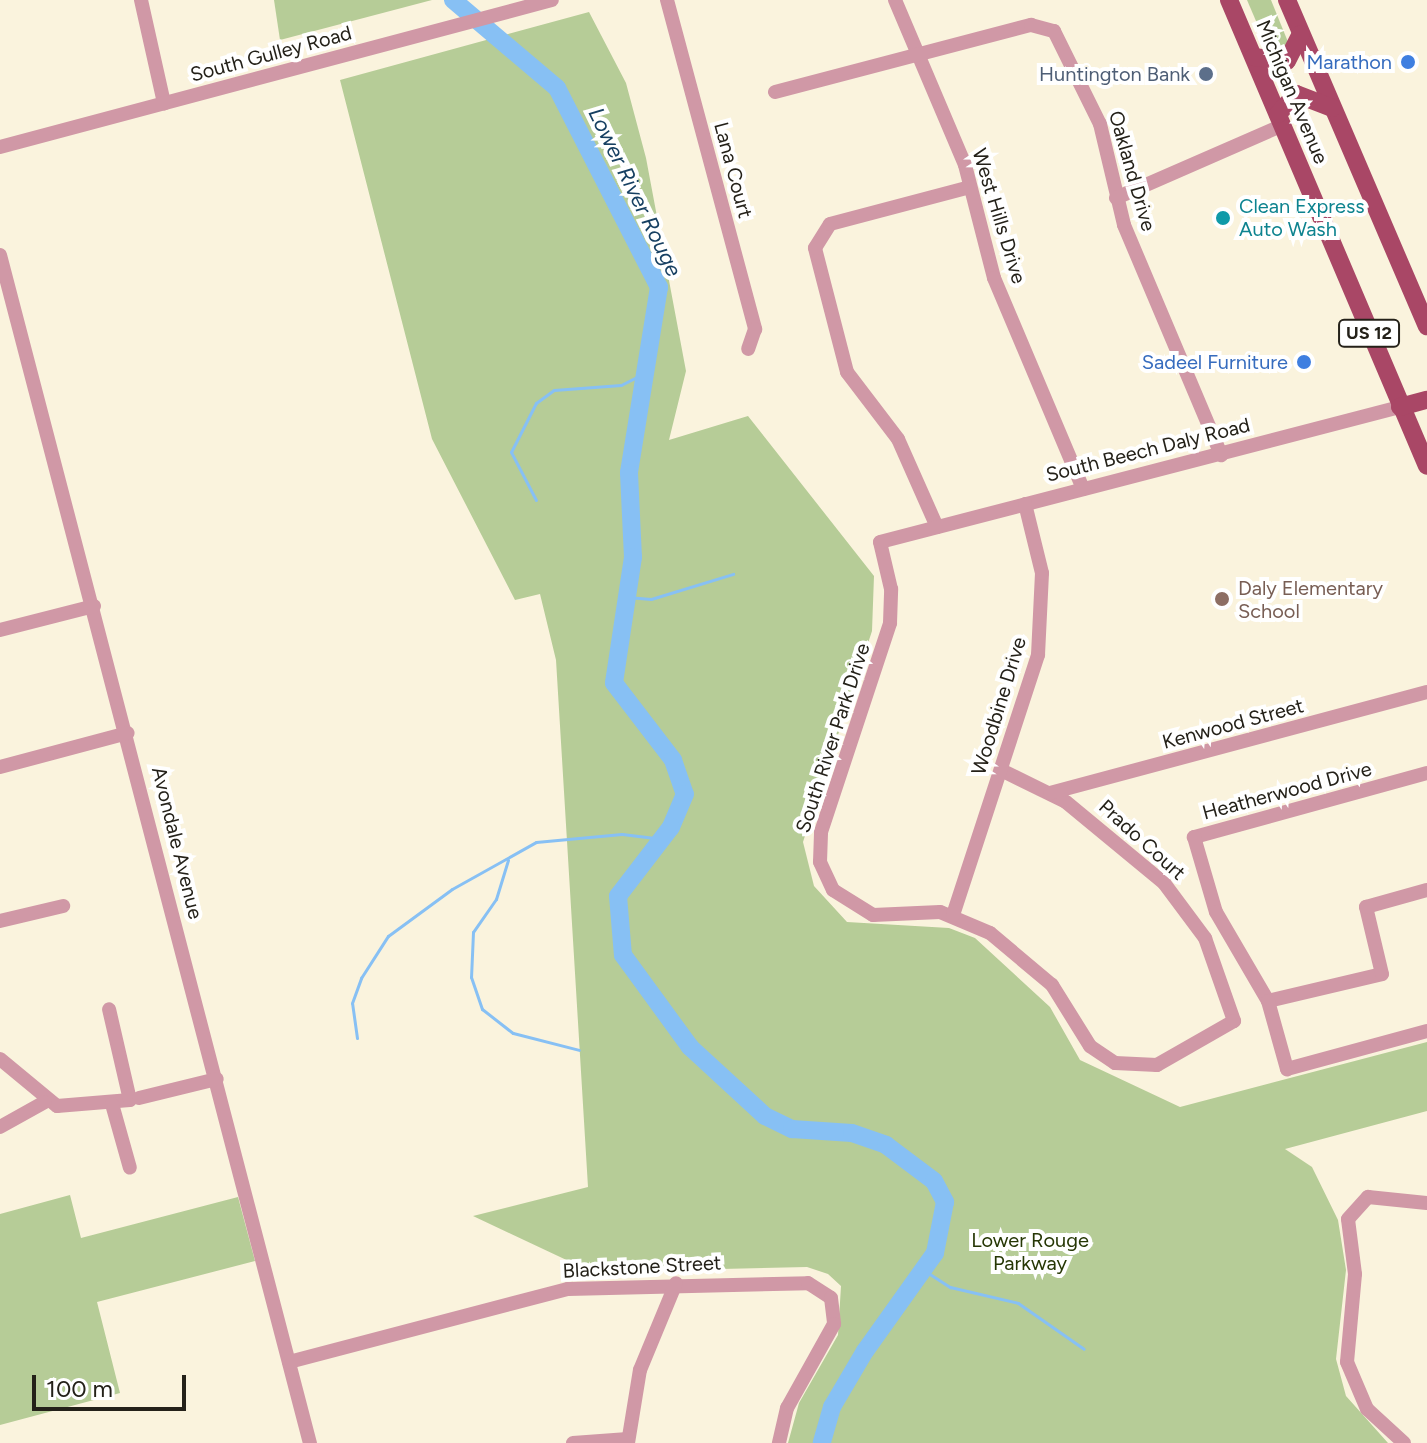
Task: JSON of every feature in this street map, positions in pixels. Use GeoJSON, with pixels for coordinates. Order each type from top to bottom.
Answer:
{"type":"FeatureCollection","features":[{"type":"Feature","properties":{"kind":"main road","name":"Michigan Avenue"},"geometry":{"type":"LineString","coordinates":[[1229,0],[1427,466]]}},
{"type":"Feature","properties":{"kind":"main road","name":"Michigan Avenue"},"geometry":{"type":"LineString","coordinates":[[1287,0],[1427,326]]}},
{"type":"Feature","properties":{"kind":"main road"},"geometry":{"type":"LineString","coordinates":[[1254,57],[1287,61],[1301,34]]}},
{"type":"Feature","properties":{"kind":"main road"},"geometry":{"type":"LineString","coordinates":[[1280,119],[1296,94],[1332,108]]}},
{"type":"Feature","properties":{"kind":"main road","name":"South Beech Daly Road"},"geometry":{"type":"LineString","coordinates":[[1400,407],[1427,400]]}},
{"type":"Feature","properties":{"kind":"street"},"geometry":{"type":"LineString","coordinates":[[141,0],[164,103]]}},
{"type":"Feature","properties":{"kind":"street","name":"South Gulley Road"},"geometry":{"type":"LineString","coordinates":[[0,147],[552,0]]}},
{"type":"Feature","properties":{"kind":"street","name":"Lana Court"},"geometry":{"type":"LineString","coordinates":[[667,0],[755,329],[748,349]]}},
{"type":"Feature","properties":{"kind":"street","name":"West Hills Drive"},"geometry":{"type":"LineString","coordinates":[[895,0],[970,187],[994,278],[1083,489]]}},
{"type":"Feature","properties":{"kind":"street","name":"Oakland Drive"},"geometry":{"type":"LineString","coordinates":[[775,92],[1031,25],[1054,31],[1100,124],[1116,198],[1221,455]]}},
{"type":"Feature","properties":{"kind":"street"},"geometry":{"type":"LineString","coordinates":[[1116,198],[1280,119]]}},
{"type":"Feature","properties":{"kind":"street"},"geometry":{"type":"LineString","coordinates":[[937,527],[898,439],[863,398],[842,358],[815,248],[830,224],[970,187]]}},
{"type":"Feature","properties":{"kind":"street","name":"Avondale Avenue"},"geometry":{"type":"LineString","coordinates":[[0,255],[128,733],[310,1443]]}},
{"type":"Feature","properties":{"kind":"street","name":"South Beech Daly Road"},"geometry":{"type":"LineString","coordinates":[[880,542],[1400,407]]}},
{"type":"Feature","properties":{"kind":"street","name":"Woodbine Drive"},"geometry":{"type":"LineString","coordinates":[[953,915],[1001,770],[1042,628],[1042,573],[1025,504]]}},
{"type":"Feature","properties":{"kind":"street","name":"South River Park Drive"},"geometry":{"type":"LineString","coordinates":[[880,542],[891,589],[890,623],[821,832],[820,862],[833,890],[862,912],[953,915]]}},
{"type":"Feature","properties":{"kind":"street"},"geometry":{"type":"LineString","coordinates":[[0,630],[94,606]]}},
{"type":"Feature","properties":{"kind":"street","name":"Kenwood Street"},"geometry":{"type":"LineString","coordinates":[[1050,793],[1427,692]]}},
{"type":"Feature","properties":{"kind":"street"},"geometry":{"type":"LineString","coordinates":[[0,767],[128,733]]}},
{"type":"Feature","properties":{"kind":"street","name":"Prado Court"},"geometry":{"type":"LineString","coordinates":[[953,915],[1037,970],[1090,1046],[1115,1063],[1157,1065],[1234,1021],[1212,952],[1177,899],[1119,841],[1050,793],[1001,770]]}},
{"type":"Feature","properties":{"kind":"street","name":"Heatherwood Drive"},"geometry":{"type":"LineString","coordinates":[[1427,773],[1194,837],[1216,912],[1268,1001],[1287,1069],[1427,1031]]}},
{"type":"Feature","properties":{"kind":"street"},"geometry":{"type":"LineString","coordinates":[[1268,1001],[1382,974],[1366,907],[1426,893]]}},
{"type":"Feature","properties":{"kind":"street"},"geometry":{"type":"LineString","coordinates":[[0,921],[63,906]]}},
{"type":"Feature","properties":{"kind":"street"},"geometry":{"type":"LineString","coordinates":[[0,1059],[45,1102],[72,1109],[130,1100],[109,1009]]}},
{"type":"Feature","properties":{"kind":"street"},"geometry":{"type":"LineString","coordinates":[[139,1098],[217,1079]]}},
{"type":"Feature","properties":{"kind":"street"},"geometry":{"type":"LineString","coordinates":[[0,1127],[45,1102]]}},
{"type":"Feature","properties":{"kind":"street"},"geometry":{"type":"LineString","coordinates":[[112,1104],[130,1168]]}},
{"type":"Feature","properties":{"kind":"street"},"geometry":{"type":"LineString","coordinates":[[1404,1443],[1367,1409],[1347,1362],[1355,1274],[1348,1219],[1357,1202],[1376,1197],[1427,1203]]}},
{"type":"Feature","properties":{"kind":"street"},"geometry":{"type":"LineString","coordinates":[[573,1443],[628,1441],[640,1370],[676,1283]]}},
{"type":"Feature","properties":{"kind":"street","name":"Blackstone Street"},"geometry":{"type":"LineString","coordinates":[[289,1362],[545,1294],[676,1283],[808,1283],[831,1298],[834,1324],[787,1408],[779,1443]]}},
{"type":"Feature","properties":{"kind":"green space"},"geometry":{"type":"Polygon","coordinates":[[[274,0],[432,0],[280,40],[274,0]]]}},
{"type":"Feature","properties":{"kind":"green space"},"geometry":{"type":"Polygon","coordinates":[[[1247,0],[1271,0],[1288,42],[1284,53],[1268,49],[1247,0]]]}},
{"type":"Feature","properties":{"kind":"green space","name":"Lower Rouge Parkway"},"geometry":{"type":"Polygon","coordinates":[[[589,12],[626,83],[646,158],[686,371],[669,440],[748,416],[874,576],[872,631],[803,842],[814,886],[847,922],[949,928],[975,938],[1050,1007],[1080,1060],[1180,1107],[1427,1042],[1427,1111],[1285,1149],[1312,1167],[1338,1220],[1346,1270],[1336,1359],[1346,1396],[1388,1443],[788,1443],[799,1403],[838,1335],[841,1286],[828,1274],[807,1267],[592,1272],[473,1216],[588,1187],[556,660],[540,594],[515,600],[432,439],[340,80],[589,12]]]}},
{"type":"Feature","properties":{"kind":"green space"},"geometry":{"type":"Polygon","coordinates":[[[70,1195],[81,1238],[238,1197],[255,1261],[97,1302],[120,1393],[0,1425],[0,1214],[70,1195]]]}},
{"type":"Feature","properties":{"kind":"waterway","name":"Lower River Rouge"},"geometry":{"type":"LineString","coordinates":[[453,0],[557,88],[659,287],[629,473],[633,557],[614,683],[673,760],[685,794],[671,827],[618,896],[623,955],[690,1047],[765,1116],[792,1129],[852,1133],[886,1145],[934,1181],[945,1202],[935,1253],[865,1351],[832,1407],[822,1443]]}},
{"type":"Feature","properties":{"kind":"waterway"},"geometry":{"type":"LineString","coordinates":[[536,500],[511,452],[536,403],[554,390],[621,385],[647,372]]}},
{"type":"Feature","properties":{"kind":"waterway"},"geometry":{"type":"LineString","coordinates":[[627,597],[651,599],[733,574]]}},
{"type":"Feature","properties":{"kind":"waterway"},"geometry":{"type":"LineString","coordinates":[[357,1038],[352,1003],[361,978],[388,936],[452,889],[536,842],[622,834],[661,839]]}},
{"type":"Feature","properties":{"kind":"waterway"},"geometry":{"type":"LineString","coordinates":[[508,860],[496,899],[473,932],[471,977],[482,1009],[513,1033],[579,1050]]}},
{"type":"Feature","properties":{"kind":"waterway"},"geometry":{"type":"LineString","coordinates":[[925,1271],[950,1287],[1018,1303],[1084,1349]]}},
{"type":"Feature","properties":{"kind":"place","name":"Marathon"},"geometry":{"type":"Point","coordinates":[1408,62]}},
{"type":"Feature","properties":{"kind":"place","name":"Huntington Bank"},"geometry":{"type":"Point","coordinates":[1206,74]}},
{"type":"Feature","properties":{"kind":"place","name":"Clean Express Auto Wash"},"geometry":{"type":"Point","coordinates":[1223,218]}},
{"type":"Feature","properties":{"kind":"place","name":"Sadeel Furniture"},"geometry":{"type":"Point","coordinates":[1304,362]}},
{"type":"Feature","properties":{"kind":"place","name":"Daly Elementary School"},"geometry":{"type":"Point","coordinates":[1222,599]}}]}
